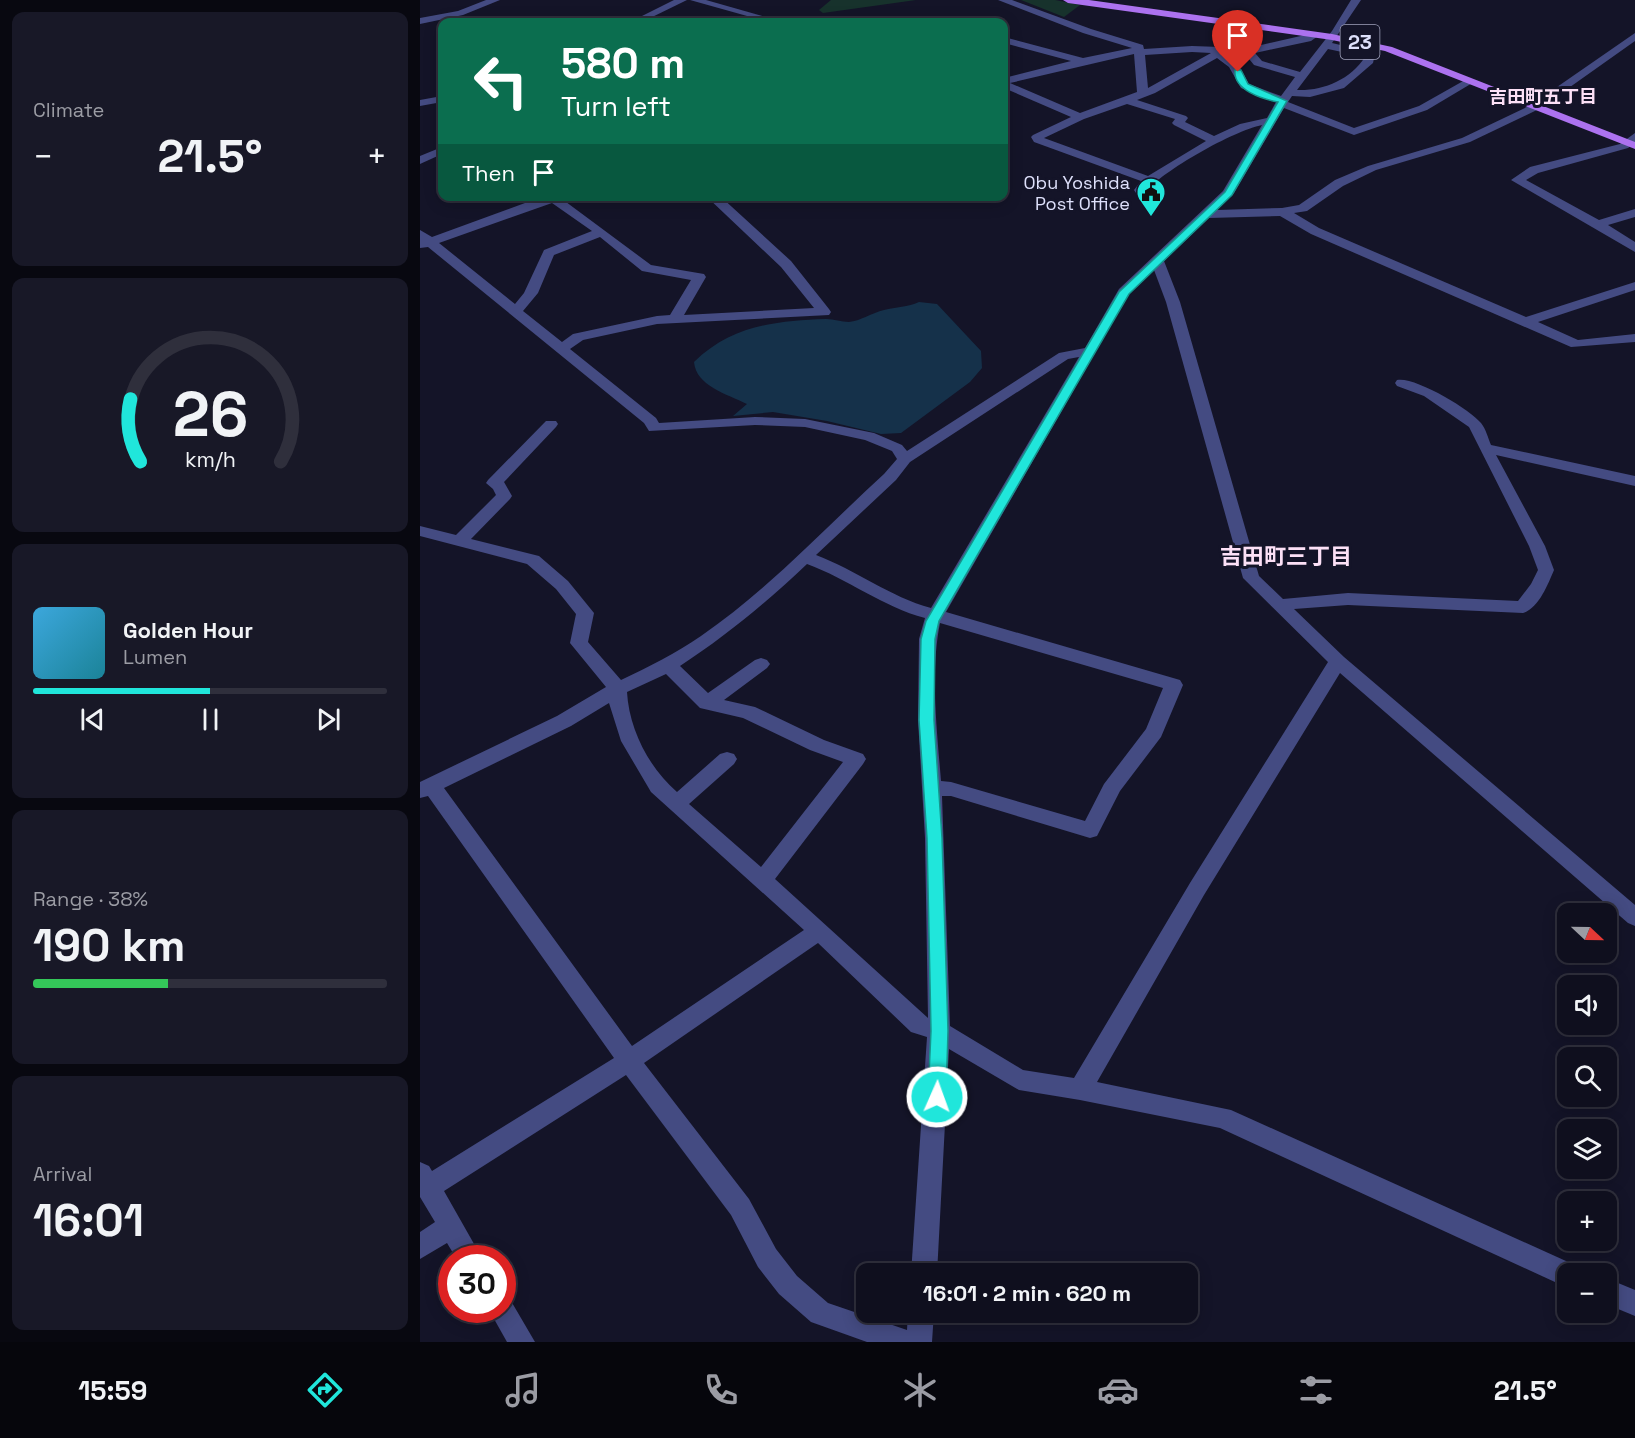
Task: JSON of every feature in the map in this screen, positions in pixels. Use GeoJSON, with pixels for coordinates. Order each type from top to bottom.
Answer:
{"type":"FeatureCollection","features":[{"type":"Feature","properties":{"kind":"main road","name":"23"},"geometry":{"type":"LineString","coordinates":[[1068,0],[1314,34],[1328,41],[1380,47],[1436,66],[1469,82],[1632,142]]}},
{"type":"Feature","properties":{"kind":"street"},"geometry":{"type":"LineString","coordinates":[[420,21],[456,14],[495,0]]}},
{"type":"Feature","properties":{"kind":"street"},"geometry":{"type":"LineString","coordinates":[[644,18],[682,0]]}},
{"type":"Feature","properties":{"kind":"street"},"geometry":{"type":"LineString","coordinates":[[695,0],[763,18]]}},
{"type":"Feature","properties":{"kind":"street"},"geometry":{"type":"LineString","coordinates":[[1003,0],[1087,31],[1139,47],[1143,94]]}},
{"type":"Feature","properties":{"kind":"street"},"geometry":{"type":"LineString","coordinates":[[925,1263],[939,1031],[934,838],[927,720],[928,639],[936,615],[1124,292],[1228,193],[1284,99],[1356,0]]}},
{"type":"Feature","properties":{"kind":"street"},"geometry":{"type":"LineString","coordinates":[[1008,81],[1084,61],[1140,51],[1192,49],[1220,52],[1248,51],[1307,39],[1314,34]]}},
{"type":"Feature","properties":{"kind":"street"},"geometry":{"type":"LineString","coordinates":[[1208,214],[1282,212],[1303,208],[1340,183],[1372,168],[1466,140],[1535,107],[1635,37]]}},
{"type":"Feature","properties":{"kind":"street"},"geometry":{"type":"LineString","coordinates":[[1008,41],[1084,61]]}},
{"type":"Feature","properties":{"kind":"street"},"geometry":{"type":"LineString","coordinates":[[1220,52],[1234,66],[1245,86],[1272,98],[1284,99],[1340,86],[1369,61],[1371,56],[1368,54],[1328,41]]}},
{"type":"Feature","properties":{"kind":"street"},"geometry":{"type":"LineString","coordinates":[[1368,54],[1380,47]]}},
{"type":"Feature","properties":{"kind":"street"},"geometry":{"type":"LineString","coordinates":[[1248,51],[1258,63],[1302,76]]}},
{"type":"Feature","properties":{"kind":"street"},"geometry":{"type":"LineString","coordinates":[[1149,180],[1038,140],[1037,137],[1080,117],[1143,94],[1220,52]]}},
{"type":"Feature","properties":{"kind":"street"},"geometry":{"type":"LineString","coordinates":[[1284,99],[1354,132],[1423,108],[1469,82]]}},
{"type":"Feature","properties":{"kind":"street"},"geometry":{"type":"LineString","coordinates":[[1008,84],[1080,117]]}},
{"type":"Feature","properties":{"kind":"street"},"geometry":{"type":"LineString","coordinates":[[420,103],[438,100]]}},
{"type":"Feature","properties":{"kind":"street"},"geometry":{"type":"LineString","coordinates":[[1127,100],[1182,118],[1178,123],[1215,141]]}},
{"type":"Feature","properties":{"kind":"street"},"geometry":{"type":"LineString","coordinates":[[1140,190],[1149,180],[1215,141],[1256,122],[1270,121]]}},
{"type":"Feature","properties":{"kind":"street"},"geometry":{"type":"LineString","coordinates":[[1632,142],[1534,170],[1517,180],[1598,224],[1635,248]]}},
{"type":"Feature","properties":{"kind":"street"},"geometry":{"type":"LineString","coordinates":[[420,160],[438,152]]}},
{"type":"Feature","properties":{"kind":"street"},"geometry":{"type":"LineString","coordinates":[[424,241],[542,201]]}},
{"type":"Feature","properties":{"kind":"street"},"geometry":{"type":"LineString","coordinates":[[559,201],[647,268],[699,277],[676,317]]}},
{"type":"Feature","properties":{"kind":"street"},"geometry":{"type":"LineString","coordinates":[[561,349],[578,337],[676,317],[824,312],[786,264],[718,201]]}},
{"type":"Feature","properties":{"kind":"street"},"geometry":{"type":"LineString","coordinates":[[1282,212],[1315,231],[1576,344],[1635,338]]}},
{"type":"Feature","properties":{"kind":"street"},"geometry":{"type":"LineString","coordinates":[[1598,224],[1635,213]]}},
{"type":"Feature","properties":{"kind":"street"},"geometry":{"type":"LineString","coordinates":[[515,310],[520,308],[536,283],[549,253],[601,232]]}},
{"type":"Feature","properties":{"kind":"street"},"geometry":{"type":"LineString","coordinates":[[424,241],[515,310],[651,421],[654,428],[672,429],[755,421],[806,423],[868,436],[897,448],[905,459]]}},
{"type":"Feature","properties":{"kind":"street"},"geometry":{"type":"LineString","coordinates":[[1157,261],[1173,302],[1251,578],[1338,662],[1635,917]]}},
{"type":"Feature","properties":{"kind":"street"},"geometry":{"type":"LineString","coordinates":[[1525,322],[1635,286]]}},
{"type":"Feature","properties":{"kind":"street"},"geometry":{"type":"LineString","coordinates":[[904,1342],[820,1314],[788,1285],[767,1258],[740,1207],[426,788],[564,721],[618,689],[668,665],[709,639],[752,605],[805,557],[890,477],[905,459],[1064,356],[1089,351]]}},
{"type":"Feature","properties":{"kind":"street"},"geometry":{"type":"LineString","coordinates":[[1279,605],[1348,599],[1523,607],[1539,586],[1546,570],[1537,546],[1475,425],[1429,393],[1402,383]]}},
{"type":"Feature","properties":{"kind":"street"},"geometry":{"type":"LineString","coordinates":[[459,541],[504,496],[500,486],[494,483],[550,424]]}},
{"type":"Feature","properties":{"kind":"street"},"geometry":{"type":"LineString","coordinates":[[1485,448],[1635,481]]}},
{"type":"Feature","properties":{"kind":"street"},"geometry":{"type":"LineString","coordinates":[[420,531],[533,560],[562,585],[585,613],[579,643],[618,689],[617,703],[638,760],[658,787],[819,931],[919,1025],[939,1031],[1019,1080],[1080,1089],[1223,1118],[1557,1270]]}},
{"type":"Feature","properties":{"kind":"street"},"geometry":{"type":"LineString","coordinates":[[805,557],[829,566],[905,607],[1174,685],[1154,732],[1111,789],[1110,795],[1090,830],[951,789],[931,788]]}},
{"type":"Feature","properties":{"kind":"street"},"geometry":{"type":"LineString","coordinates":[[1080,1089],[1197,889],[1338,662]]}},
{"type":"Feature","properties":{"kind":"street"},"geometry":{"type":"LineString","coordinates":[[710,704],[715,697],[761,664]]}},
{"type":"Feature","properties":{"kind":"street"},"geometry":{"type":"LineString","coordinates":[[668,665],[710,704],[748,712],[817,745],[856,759],[762,880]]}},
{"type":"Feature","properties":{"kind":"street"},"geometry":{"type":"LineString","coordinates":[[676,804],[727,759]]}},
{"type":"Feature","properties":{"kind":"street"},"geometry":{"type":"LineString","coordinates":[[462,1245],[424,1181],[629,1061],[819,931]]}},
{"type":"Feature","properties":{"kind":"street"},"geometry":{"type":"LineString","coordinates":[[420,1247],[450,1226]]}},
{"type":"Feature","properties":{"kind":"street"},"geometry":{"type":"LineString","coordinates":[[1617,1296],[1635,1303]]}},
{"type":"Feature","properties":{"kind":"street"},"geometry":{"type":"LineString","coordinates":[[510,1323],[522,1342]]}},
{"type":"Feature","properties":{"kind":"street"},"geometry":{"type":"LineString","coordinates":[[919,1342],[920,1323]]}},
{"type":"Feature","properties":{"kind":"green space"},"geometry":{"type":"Polygon","coordinates":[[[831,0],[916,0],[823,13],[819,10],[831,0]]]}},
{"type":"Feature","properties":{"kind":"green space"},"geometry":{"type":"Polygon","coordinates":[[[1021,0],[1055,0],[1080,5],[1064,17],[1021,0]]]}},
{"type":"Feature","properties":{"kind":"water"},"geometry":{"type":"Polygon","coordinates":[[[919,302],[937,304],[981,351],[982,368],[970,382],[901,433],[881,434],[827,421],[773,412],[733,416],[747,404],[706,383],[696,370],[694,362],[709,350],[724,340],[756,327],[808,320],[829,319],[849,322],[884,310],[919,302]]]}},
{"type":"Feature","properties":{"kind":"place","name":"Obu Yoshida Post Office"},"geometry":{"type":"Point","coordinates":[1151,218]}},
{"type":"Feature","properties":{"kind":"district","name":"吉田町五丁目"},"geometry":{"type":"Point","coordinates":[1543,96]}},
{"type":"Feature","properties":{"kind":"district","name":"吉田町三丁目"},"geometry":{"type":"Point","coordinates":[1286,556]}},
{"type":"Feature","properties":{"kind":"route"},"geometry":{"type":"LineString","coordinates":[[937,1097],[939,1031],[936,883],[927,720],[928,639],[932,621],[1124,292],[1228,193],[1283,101],[1245,86],[1238,72]]}}]}
